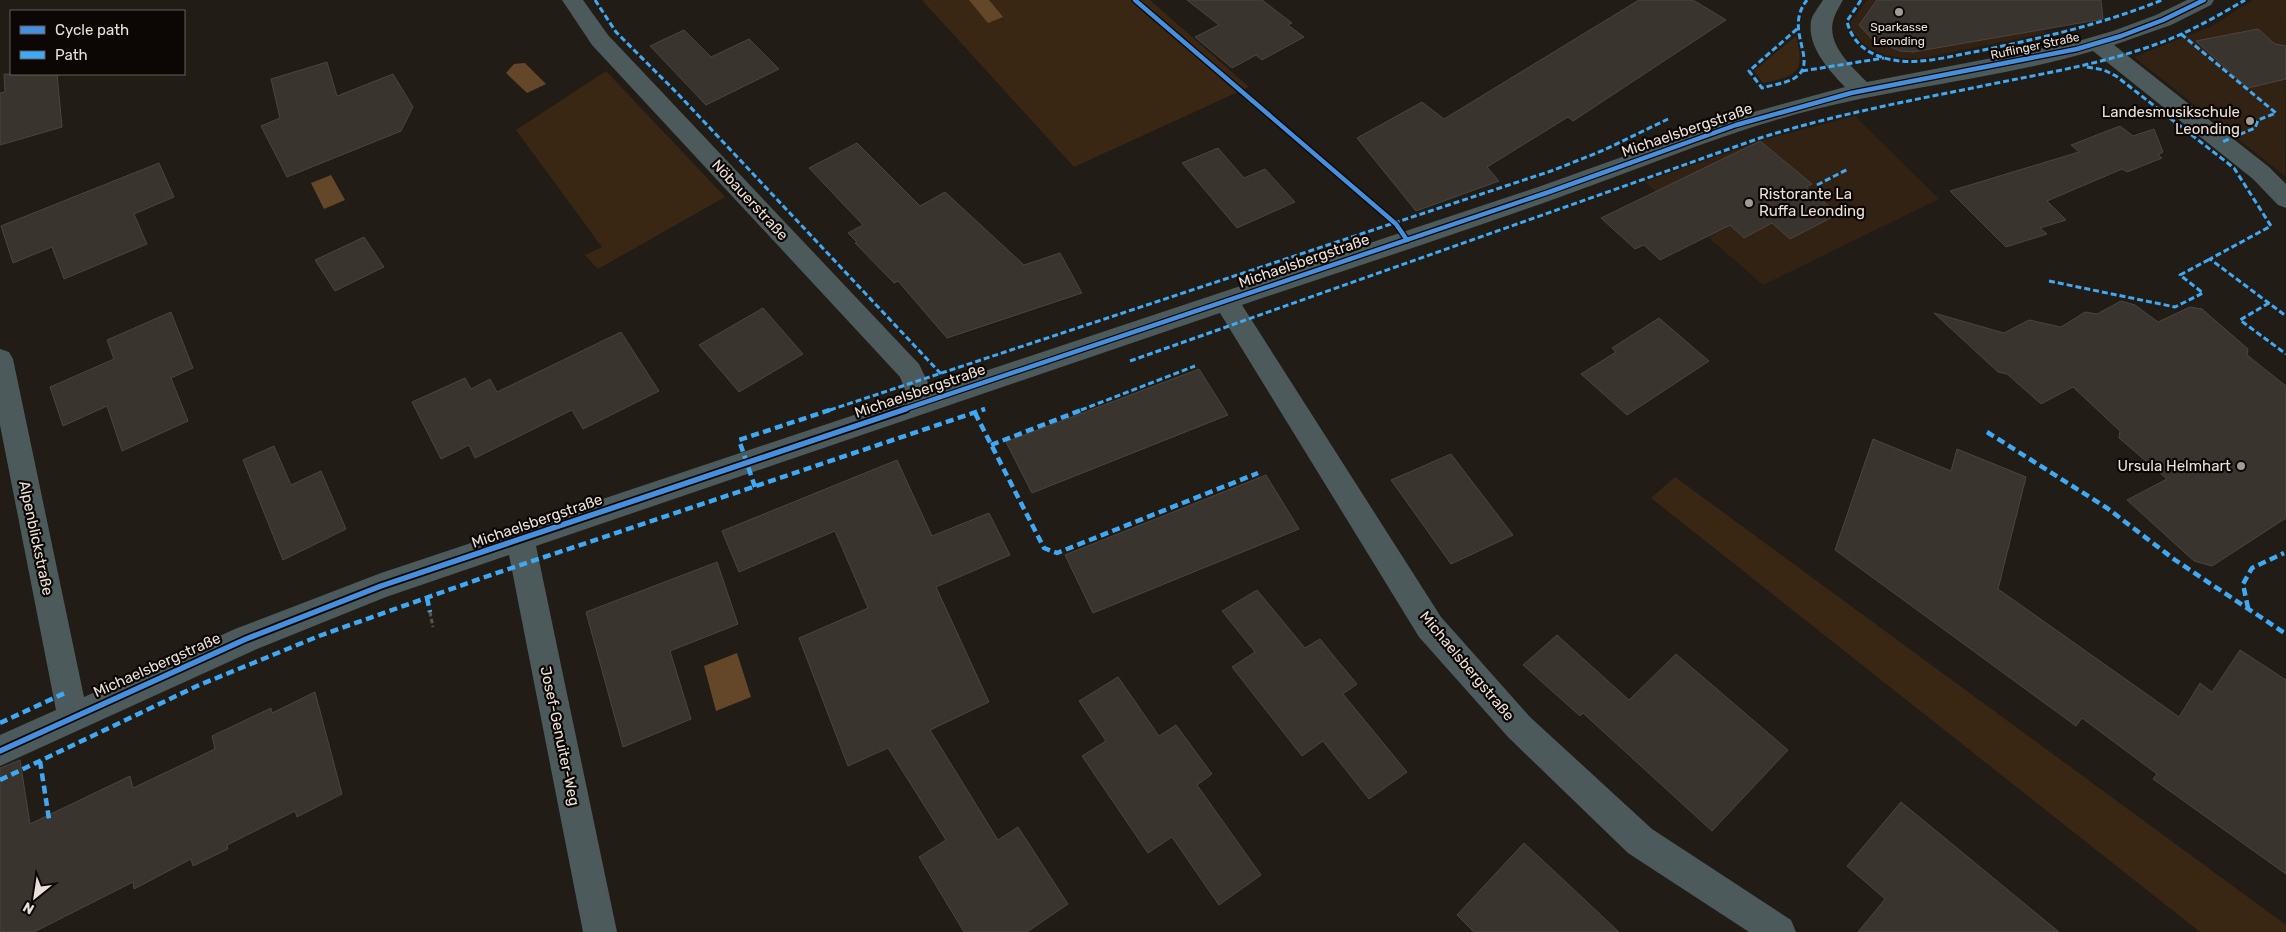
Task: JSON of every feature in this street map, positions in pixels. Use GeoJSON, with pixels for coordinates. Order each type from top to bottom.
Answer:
{"type":"FeatureCollection","features":[{"type":"Feature","properties":{"kind":"street","name":"Nöbauerstraße"},"geometry":{"type":"LineString","coordinates":[[572,0],[600,40],[910,371],[924,403]]}},
{"type":"Feature","properties":{"kind":"street"},"geometry":{"type":"LineString","coordinates":[[1833,0],[1822,21],[1826,47],[1839,65],[1862,90]]}},
{"type":"Feature","properties":{"kind":"street","name":"Ruflinger Straße"},"geometry":{"type":"LineString","coordinates":[[1862,90],[2032,58],[2097,43],[2145,27],[2187,10],[2204,0]]}},
{"type":"Feature","properties":{"kind":"street"},"geometry":{"type":"LineString","coordinates":[[2097,43],[2261,173],[2286,199]]}},
{"type":"Feature","properties":{"kind":"street","name":"Michaelsbergstraße"},"geometry":{"type":"LineString","coordinates":[[0,751],[246,639],[381,586],[924,403],[1232,312],[1549,192],[1705,136],[1798,107],[1862,90]]}},
{"type":"Feature","properties":{"kind":"street","name":"Michaelsbergstraße"},"geometry":{"type":"LineString","coordinates":[[1232,312],[1430,627],[1506,713],[1575,781],[1640,840],[1779,932]]}},
{"type":"Feature","properties":{"kind":"street","name":"Alpenblickstraße"},"geometry":{"type":"LineString","coordinates":[[0,359],[73,717]]}},
{"type":"Feature","properties":{"kind":"street","name":"Josef-Genuiter-Weg"},"geometry":{"type":"LineString","coordinates":[[520,540],[600,932]]}},
{"type":"Feature","properties":{"kind":"path"},"geometry":{"type":"LineString","coordinates":[[430,612],[433,628]]}},
{"type":"Feature","properties":{"kind":"shaded area"},"geometry":{"type":"Polygon","coordinates":[[[922,0],[1150,0],[1249,87],[1074,167],[922,0]]]}},
{"type":"Feature","properties":{"kind":"shaded area"},"geometry":{"type":"Polygon","coordinates":[[[969,0],[989,0],[1003,17],[988,23],[969,0]]]}},
{"type":"Feature","properties":{"kind":"shaded area"},"geometry":{"type":"Polygon","coordinates":[[[1867,0],[1995,0],[2046,33],[1922,58],[1901,58],[1885,55],[1871,49],[1852,30],[1851,22],[1867,0]]]}},
{"type":"Feature","properties":{"kind":"shaded area","name":"Landesmusikschule Leonding"},"geometry":{"type":"Polygon","coordinates":[[[2253,0],[2286,0],[2285,176],[2134,57],[2212,26],[2253,0]]]}},
{"type":"Feature","properties":{"kind":"shaded area"},"geometry":{"type":"Polygon","coordinates":[[[1796,36],[1800,58],[1796,71],[1783,78],[1763,83],[1754,71],[1796,36]]]}},
{"type":"Feature","properties":{"kind":"shaded area"},"geometry":{"type":"Polygon","coordinates":[[[525,63],[546,84],[527,93],[506,73],[514,64],[525,63]]]}},
{"type":"Feature","properties":{"kind":"shaded area"},"geometry":{"type":"Polygon","coordinates":[[[606,71],[725,197],[598,269],[585,255],[602,247],[516,130],[606,71]]]}},
{"type":"Feature","properties":{"kind":"shaded area"},"geometry":{"type":"Polygon","coordinates":[[[1855,116],[1939,199],[1763,285],[1645,182],[1763,140],[1855,116]]]}},
{"type":"Feature","properties":{"kind":"shaded area"},"geometry":{"type":"Polygon","coordinates":[[[331,175],[345,200],[324,209],[311,183],[331,175]]]}},
{"type":"Feature","properties":{"kind":"shaded area"},"geometry":{"type":"Polygon","coordinates":[[[1675,477],[2286,925],[2286,932],[2200,932],[1651,498],[1675,477]]]}},
{"type":"Feature","properties":{"kind":"shaded area"},"geometry":{"type":"Polygon","coordinates":[[[737,653],[751,697],[716,711],[704,666],[737,653]]]}},
{"type":"Feature","properties":{"kind":"building"},"geometry":{"type":"Polygon","coordinates":[[[1187,0],[1262,0],[1292,23],[1288,25],[1304,37],[1262,60],[1256,55],[1232,68],[1195,37],[1219,25],[1187,0]]]}},
{"type":"Feature","properties":{"kind":"building"},"geometry":{"type":"Polygon","coordinates":[[[1639,0],[1693,0],[1726,20],[1573,121],[1568,117],[1487,167],[1499,181],[1416,211],[1357,138],[1422,102],[1444,119],[1639,0]]]}},
{"type":"Feature","properties":{"kind":"building"},"geometry":{"type":"Polygon","coordinates":[[[1877,0],[2101,0],[2103,19],[1913,52],[1900,51],[1873,40],[1859,25],[1877,0]]]}},
{"type":"Feature","properties":{"kind":"building"},"geometry":{"type":"Polygon","coordinates":[[[2258,29],[2275,44],[2286,46],[2286,79],[2248,88],[2196,41],[2258,29]]]}},
{"type":"Feature","properties":{"kind":"building"},"geometry":{"type":"Polygon","coordinates":[[[684,30],[711,57],[749,39],[779,69],[706,105],[650,46],[684,30]]]}},
{"type":"Feature","properties":{"kind":"building"},"geometry":{"type":"Polygon","coordinates":[[[327,62],[337,96],[393,74],[413,107],[401,131],[287,177],[261,126],[280,118],[271,79],[327,62]]]}},
{"type":"Feature","properties":{"kind":"building"},"geometry":{"type":"Polygon","coordinates":[[[4,74],[57,75],[62,127],[0,145],[0,93],[5,92],[4,74]]]}},
{"type":"Feature","properties":{"kind":"building"},"geometry":{"type":"Polygon","coordinates":[[[2120,126],[2133,136],[2154,129],[2163,152],[2158,155],[2162,158],[2127,172],[2122,169],[2047,201],[2066,220],[2040,228],[2047,234],[2006,247],[1950,191],[2079,152],[2071,145],[2120,126]]]}},
{"type":"Feature","properties":{"kind":"building"},"geometry":{"type":"Polygon","coordinates":[[[1760,141],[1812,184],[1806,187],[1838,214],[1790,239],[1772,223],[1744,238],[1730,225],[1660,260],[1644,245],[1635,249],[1601,218],[1760,141]]]}},
{"type":"Feature","properties":{"kind":"building"},"geometry":{"type":"Polygon","coordinates":[[[857,143],[920,206],[945,192],[1024,265],[1060,253],[1082,293],[947,338],[898,281],[894,283],[855,243],[857,242],[848,233],[863,225],[809,168],[857,143]]]}},
{"type":"Feature","properties":{"kind":"building"},"geometry":{"type":"Polygon","coordinates":[[[1218,148],[1244,178],[1265,169],[1295,202],[1237,228],[1182,163],[1218,148]]]}},
{"type":"Feature","properties":{"kind":"building"},"geometry":{"type":"Polygon","coordinates":[[[159,163],[174,197],[134,214],[147,244],[64,279],[52,247],[13,263],[1,226],[159,163]]]}},
{"type":"Feature","properties":{"kind":"building"},"geometry":{"type":"Polygon","coordinates":[[[364,237],[384,267],[335,291],[315,260],[364,237]]]}},
{"type":"Feature","properties":{"kind":"building"},"geometry":{"type":"Polygon","coordinates":[[[2121,301],[2135,305],[2158,322],[2190,307],[2202,309],[2248,349],[2247,355],[2286,386],[2286,518],[2212,566],[2194,561],[2127,500],[2167,479],[2119,438],[2120,431],[2073,387],[2041,404],[2007,374],[1998,372],[1934,313],[2004,333],[2029,320],[2061,327],[2085,312],[2097,314],[2121,301]]]}},
{"type":"Feature","properties":{"kind":"building"},"geometry":{"type":"Polygon","coordinates":[[[763,308],[803,354],[739,392],[699,345],[763,308]]]}},
{"type":"Feature","properties":{"kind":"building"},"geometry":{"type":"Polygon","coordinates":[[[171,312],[193,368],[171,378],[188,421],[122,451],[107,406],[63,426],[50,387],[114,359],[107,340],[171,312]]]}},
{"type":"Feature","properties":{"kind":"building"},"geometry":{"type":"Polygon","coordinates":[[[1659,318],[1709,361],[1627,415],[1581,374],[1616,352],[1612,348],[1659,318]]]}},
{"type":"Feature","properties":{"kind":"building"},"geometry":{"type":"Polygon","coordinates":[[[621,332],[659,391],[583,429],[572,410],[475,458],[469,445],[441,459],[412,402],[465,378],[471,389],[490,379],[497,392],[621,332]]]}},
{"type":"Feature","properties":{"kind":"building"},"geometry":{"type":"Polygon","coordinates":[[[1199,369],[1228,415],[1032,493],[1006,442],[1199,369]]]}},
{"type":"Feature","properties":{"kind":"building"},"geometry":{"type":"Polygon","coordinates":[[[1873,439],[1951,471],[1957,449],[2026,477],[1998,589],[2179,717],[2200,683],[2212,692],[2240,650],[2286,680],[2286,874],[2153,779],[2157,774],[2082,718],[2076,726],[1835,550],[1873,439]]]}},
{"type":"Feature","properties":{"kind":"building"},"geometry":{"type":"Polygon","coordinates":[[[274,446],[291,485],[321,471],[346,529],[283,560],[243,460],[274,446]]]}},
{"type":"Feature","properties":{"kind":"building"},"geometry":{"type":"Polygon","coordinates":[[[1451,454],[1513,535],[1451,564],[1391,480],[1451,454]]]}},
{"type":"Feature","properties":{"kind":"building"},"geometry":{"type":"Polygon","coordinates":[[[897,460],[932,536],[989,513],[1010,555],[936,587],[989,702],[930,730],[998,840],[1018,827],[1068,904],[1027,932],[964,932],[919,857],[946,840],[888,748],[848,766],[799,638],[868,608],[835,531],[739,572],[722,531],[897,460]]]}},
{"type":"Feature","properties":{"kind":"building"},"geometry":{"type":"Polygon","coordinates":[[[1266,475],[1299,529],[1093,613],[1065,555],[1266,475]]]}},
{"type":"Feature","properties":{"kind":"building"},"geometry":{"type":"Polygon","coordinates":[[[717,562],[738,624],[670,651],[691,719],[623,747],[586,612],[717,562]]]}},
{"type":"Feature","properties":{"kind":"building"},"geometry":{"type":"Polygon","coordinates":[[[1257,590],[1305,648],[1320,639],[1357,684],[1343,694],[1407,772],[1369,799],[1323,741],[1302,756],[1232,667],[1255,652],[1222,611],[1257,590]]]}},
{"type":"Feature","properties":{"kind":"building"},"geometry":{"type":"Polygon","coordinates":[[[1557,635],[1629,700],[1676,654],[1788,750],[1712,831],[1583,713],[1580,716],[1523,665],[1557,635]]]}},
{"type":"Feature","properties":{"kind":"building"},"geometry":{"type":"Polygon","coordinates":[[[1118,677],[1159,736],[1176,725],[1212,774],[1197,785],[1261,875],[1219,905],[1172,837],[1148,853],[1082,756],[1106,741],[1079,701],[1118,677]]]}},
{"type":"Feature","properties":{"kind":"building"},"geometry":{"type":"Polygon","coordinates":[[[315,692],[342,794],[297,817],[295,811],[227,845],[228,849],[193,866],[191,859],[134,889],[133,882],[34,932],[0,932],[0,768],[20,760],[30,824],[130,776],[133,788],[215,749],[212,736],[271,708],[272,713],[315,692]]]}},
{"type":"Feature","properties":{"kind":"building"},"geometry":{"type":"Polygon","coordinates":[[[1901,802],[2059,932],[1858,932],[1885,899],[1847,866],[1901,802]]]}},
{"type":"Feature","properties":{"kind":"building"},"geometry":{"type":"Polygon","coordinates":[[[1524,843],[1619,932],[1474,932],[1457,915],[1524,843]]]}},
{"type":"Feature","properties":{"kind":"marked path"},"geometry":{"type":"LineString","coordinates":[[595,0],[616,32],[678,94],[942,375]]}},
{"type":"Feature","properties":{"kind":"marked path"},"geometry":{"type":"LineString","coordinates":[[1797,29],[1749,71],[1762,88],[1791,80],[1801,73],[1804,68],[1805,61],[1798,35],[1797,21],[1802,6],[1807,0]]}},
{"type":"Feature","properties":{"kind":"marked path"},"geometry":{"type":"LineString","coordinates":[[1861,0],[1847,21],[1853,38],[1859,45],[1875,55],[1903,61],[1953,56],[2051,35],[2118,17],[2162,0]]}},
{"type":"Feature","properties":{"kind":"marked path"},"geometry":{"type":"LineString","coordinates":[[1130,361],[1760,138],[1818,120],[1866,109],[2084,66],[2154,45],[2206,23],[2245,0]]}},
{"type":"Feature","properties":{"kind":"marked path"},"geometry":{"type":"LineString","coordinates":[[2181,34],[2276,113],[2258,120],[2255,128],[2222,142]]}},
{"type":"Feature","properties":{"kind":"marked path"},"geometry":{"type":"LineString","coordinates":[[1802,71],[1884,58]]}},
{"type":"Feature","properties":{"kind":"marked path"},"geometry":{"type":"LineString","coordinates":[[2087,67],[2104,70],[2116,76],[2234,168],[2271,226],[2210,259],[2286,316]]}},
{"type":"Feature","properties":{"kind":"marked path"},"geometry":{"type":"LineString","coordinates":[[755,487],[739,440],[1396,224],[1554,170],[1604,150],[1668,119]]}},
{"type":"Feature","properties":{"kind":"marked path"},"geometry":{"type":"LineString","coordinates":[[1817,185],[1848,169]]}},
{"type":"Feature","properties":{"kind":"marked path"},"geometry":{"type":"LineString","coordinates":[[2049,281],[2175,307],[2203,293],[2180,275],[2210,259]]}},
{"type":"Feature","properties":{"kind":"marked path"},"geometry":{"type":"LineString","coordinates":[[2269,303],[2240,320],[2286,354]]}},
{"type":"Feature","properties":{"kind":"marked path"},"geometry":{"type":"LineString","coordinates":[[991,445],[1195,366]]}},
{"type":"Feature","properties":{"kind":"marked path"},"geometry":{"type":"LineString","coordinates":[[0,780],[197,686],[319,636],[485,577],[985,409]]}},
{"type":"Feature","properties":{"kind":"marked path"},"geometry":{"type":"LineString","coordinates":[[975,413],[1044,548],[1057,553],[1258,473]]}},
{"type":"Feature","properties":{"kind":"marked path"},"geometry":{"type":"LineString","coordinates":[[1987,432],[2107,508],[2175,560],[2286,634]]}},
{"type":"Feature","properties":{"kind":"marked path"},"geometry":{"type":"LineString","coordinates":[[2248,608],[2243,584],[2252,568],[2284,553]]}},
{"type":"Feature","properties":{"kind":"marked path"},"geometry":{"type":"LineString","coordinates":[[427,598],[430,612]]}},
{"type":"Feature","properties":{"kind":"marked path"},"geometry":{"type":"LineString","coordinates":[[0,723],[67,692]]}},
{"type":"Feature","properties":{"kind":"marked path"},"geometry":{"type":"LineString","coordinates":[[40,761],[49,819]]}},
{"type":"Feature","properties":{"kind":"cycle path"},"geometry":{"type":"LineString","coordinates":[[1135,0],[1396,224],[1407,240]]}},
{"type":"Feature","properties":{"kind":"cycle path"},"geometry":{"type":"LineString","coordinates":[[0,751],[246,639],[381,586],[1549,192],[1736,125],[1813,102],[1851,93],[2077,49],[2121,36],[2163,20],[2204,0]]}},
{"type":"Feature","properties":{"kind":"place","name":"Sparkasse Leonding"},"geometry":{"type":"Point","coordinates":[1899,12]}},
{"type":"Feature","properties":{"kind":"place","name":"Landesmusikschule Leonding"},"geometry":{"type":"Point","coordinates":[2250,121]}},
{"type":"Feature","properties":{"kind":"place","name":"Ristorante La Ruffa Leonding"},"geometry":{"type":"Point","coordinates":[1749,203]}},
{"type":"Feature","properties":{"kind":"place","name":"Ursula Helmhart"},"geometry":{"type":"Point","coordinates":[2241,466]}}]}
